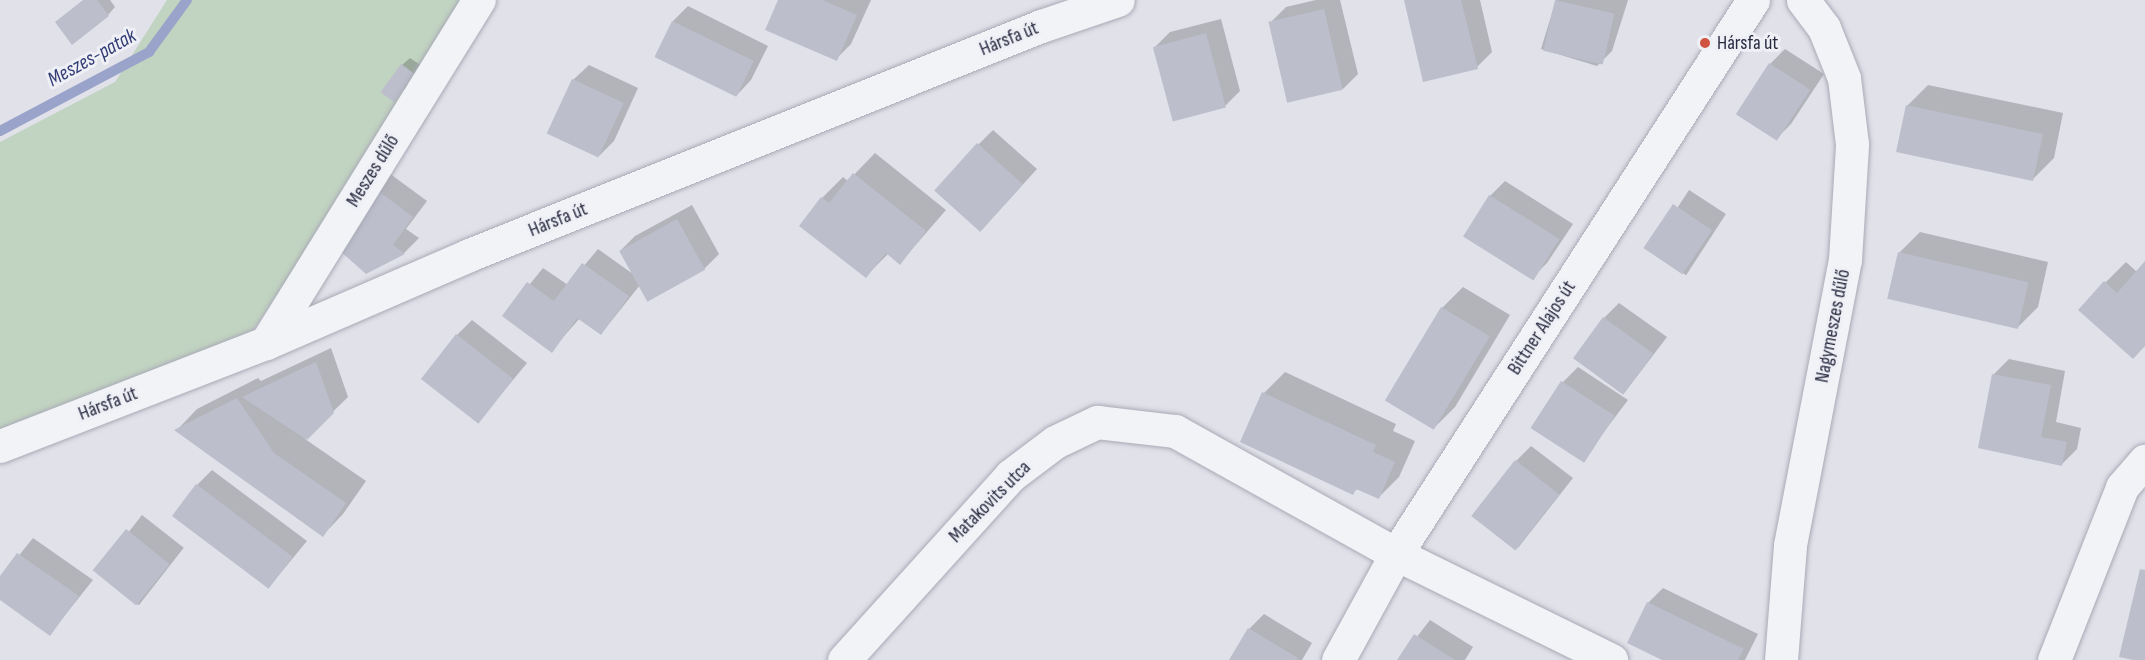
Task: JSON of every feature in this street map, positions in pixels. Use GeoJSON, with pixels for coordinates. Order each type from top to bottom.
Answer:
{"type":"FeatureCollection","features":[{"type":"Feature","properties":{"kind":"street","name":"Meszes dűlő"},"geometry":{"type":"LineString","coordinates":[[266,343],[479,0]]}},
{"type":"Feature","properties":{"kind":"street","name":"Hársfa út"},"geometry":{"type":"LineString","coordinates":[[0,446],[266,343],[480,251],[1041,26],[1118,0]]}},
{"type":"Feature","properties":{"kind":"street","name":"Bittner Alajos út"},"geometry":{"type":"LineString","coordinates":[[1338,660],[1396,554],[1753,0]]}},
{"type":"Feature","properties":{"kind":"street","name":"Nagymeszes dűlő"},"geometry":{"type":"LineString","coordinates":[[1781,660],[1790,545],[1845,260],[1852,144],[1844,78],[1824,28],[1803,0]]}},
{"type":"Feature","properties":{"kind":"street","name":"Matakovits utca"},"geometry":{"type":"LineString","coordinates":[[844,660],[1010,476],[1055,442],[1097,422],[1175,431],[1396,554]]}},
{"type":"Feature","properties":{"kind":"street"},"geometry":{"type":"LineString","coordinates":[[2055,660],[2122,488],[2145,461]]}},
{"type":"Feature","properties":{"kind":"street"},"geometry":{"type":"LineString","coordinates":[[1396,554],[1611,660]]}},
{"type":"Feature","properties":{"kind":"green space"},"geometry":{"type":"Polygon","coordinates":[[[167,0],[470,0],[251,334],[0,451],[0,142],[115,82],[167,0]]]}},
{"type":"Feature","properties":{"kind":"building"},"geometry":{"type":"Polygon","coordinates":[[[83,0],[97,0],[109,16],[72,45],[55,22],[83,0]]]}},
{"type":"Feature","properties":{"kind":"building"},"geometry":{"type":"Polygon","coordinates":[[[778,0],[822,0],[857,15],[837,61],[765,30],[778,0]]]}},
{"type":"Feature","properties":{"kind":"building"},"geometry":{"type":"Polygon","coordinates":[[[1404,0],[1461,0],[1478,69],[1423,82],[1404,0]]]}},
{"type":"Feature","properties":{"kind":"building"},"geometry":{"type":"Polygon","coordinates":[[[1555,0],[1614,14],[1603,64],[1543,51],[1555,0]]]}},
{"type":"Feature","properties":{"kind":"building"},"geometry":{"type":"Polygon","coordinates":[[[1324,9],[1343,90],[1287,103],[1268,22],[1324,9]]]}},
{"type":"Feature","properties":{"kind":"building"},"geometry":{"type":"Polygon","coordinates":[[[672,21],[754,61],[736,97],[654,57],[672,21]]]}},
{"type":"Feature","properties":{"kind":"building"},"geometry":{"type":"Polygon","coordinates":[[[1206,33],[1226,107],[1173,122],[1153,47],[1206,33]]]}},
{"type":"Feature","properties":{"kind":"building"},"geometry":{"type":"Polygon","coordinates":[[[1769,63],[1810,90],[1777,141],[1736,114],[1769,63]]]}},
{"type":"Feature","properties":{"kind":"building"},"geometry":{"type":"Polygon","coordinates":[[[401,64],[415,74],[394,102],[380,92],[401,64]]]}},
{"type":"Feature","properties":{"kind":"building"},"geometry":{"type":"Polygon","coordinates":[[[572,79],[624,103],[598,157],[547,133],[572,79]]]}},
{"type":"Feature","properties":{"kind":"building"},"geometry":{"type":"Polygon","coordinates":[[[1906,105],[2043,134],[2033,181],[1896,152],[1906,105]]]}},
{"type":"Feature","properties":{"kind":"building"},"geometry":{"type":"Polygon","coordinates":[[[977,143],[1023,184],[980,232],[934,191],[977,143]]]}},
{"type":"Feature","properties":{"kind":"building"},"geometry":{"type":"Polygon","coordinates":[[[853,173],[926,231],[900,265],[886,253],[866,278],[799,226],[821,197],[829,203],[853,173]]]}},
{"type":"Feature","properties":{"kind":"building"},"geometry":{"type":"Polygon","coordinates":[[[373,187],[413,217],[393,245],[405,254],[366,274],[331,243],[373,187]]]}},
{"type":"Feature","properties":{"kind":"building"},"geometry":{"type":"Polygon","coordinates":[[[1489,195],[1559,239],[1533,281],[1463,237],[1489,195]]]}},
{"type":"Feature","properties":{"kind":"building"},"geometry":{"type":"Polygon","coordinates":[[[1673,204],[1712,230],[1682,274],[1643,248],[1673,204]]]}},
{"type":"Feature","properties":{"kind":"building"},"geometry":{"type":"Polygon","coordinates":[[[677,219],[705,270],[647,302],[619,251],[677,219]]]}},
{"type":"Feature","properties":{"kind":"building"},"geometry":{"type":"Polygon","coordinates":[[[1898,252],[2029,282],[2018,329],[1887,299],[1898,252]]]}},
{"type":"Feature","properties":{"kind":"building"},"geometry":{"type":"Polygon","coordinates":[[[2145,261],[2145,346],[2133,359],[2078,310],[2104,281],[2117,293],[2145,261]]]}},
{"type":"Feature","properties":{"kind":"building"},"geometry":{"type":"Polygon","coordinates":[[[582,263],[629,296],[601,335],[577,318],[552,353],[502,316],[527,282],[554,301],[582,263]]]}},
{"type":"Feature","properties":{"kind":"building"},"geometry":{"type":"Polygon","coordinates":[[[1441,307],[1490,336],[1434,430],[1385,400],[1441,307]]]}},
{"type":"Feature","properties":{"kind":"building"},"geometry":{"type":"Polygon","coordinates":[[[1603,317],[1653,353],[1623,395],[1573,358],[1603,317]]]}},
{"type":"Feature","properties":{"kind":"building"},"geometry":{"type":"Polygon","coordinates":[[[456,334],[514,379],[478,424],[421,379],[456,334]]]}},
{"type":"Feature","properties":{"kind":"building"},"geometry":{"type":"Polygon","coordinates":[[[316,362],[334,413],[307,440],[242,397],[316,362]]]}},
{"type":"Feature","properties":{"kind":"building"},"geometry":{"type":"Polygon","coordinates":[[[1992,374],[2051,385],[2041,437],[2067,442],[2062,466],[1978,448],[1992,374]]]}},
{"type":"Feature","properties":{"kind":"building"},"geometry":{"type":"Polygon","coordinates":[[[1561,381],[1615,416],[1584,463],[1531,428],[1561,381]]]}},
{"type":"Feature","properties":{"kind":"building"},"geometry":{"type":"Polygon","coordinates":[[[1262,392],[1376,445],[1373,452],[1395,462],[1379,499],[1356,489],[1353,495],[1240,442],[1262,392]]]}},
{"type":"Feature","properties":{"kind":"building"},"geometry":{"type":"Polygon","coordinates":[[[237,398],[274,453],[346,503],[323,537],[174,430],[237,398]]]}},
{"type":"Feature","properties":{"kind":"building"},"geometry":{"type":"Polygon","coordinates":[[[1515,460],[1559,494],[1515,550],[1471,516],[1515,460]]]}},
{"type":"Feature","properties":{"kind":"building"},"geometry":{"type":"Polygon","coordinates":[[[196,484],[293,557],[269,589],[172,516],[196,484]]]}},
{"type":"Feature","properties":{"kind":"building"},"geometry":{"type":"Polygon","coordinates":[[[126,529],[170,564],[136,605],[93,570],[126,529]]]}},
{"type":"Feature","properties":{"kind":"building"},"geometry":{"type":"Polygon","coordinates":[[[17,553],[79,596],[50,636],[0,600],[0,576],[17,553]]]}},
{"type":"Feature","properties":{"kind":"building"},"geometry":{"type":"Polygon","coordinates":[[[2140,569],[2145,570],[2145,660],[2133,660],[2119,657],[2140,569]]]}},
{"type":"Feature","properties":{"kind":"building"},"geometry":{"type":"Polygon","coordinates":[[[1647,602],[1744,649],[1738,660],[1662,660],[1627,643],[1647,602]]]}},
{"type":"Feature","properties":{"kind":"building"},"geometry":{"type":"Polygon","coordinates":[[[1248,628],[1298,658],[1297,660],[1229,660],[1248,628]]]}},
{"type":"Feature","properties":{"kind":"building"},"geometry":{"type":"Polygon","coordinates":[[[1414,634],[1455,660],[1397,660],[1414,634]]]}},
{"type":"Feature","properties":{"kind":"waterway","name":"Meszes-patak"},"geometry":{"type":"LineString","coordinates":[[0,131],[149,52],[187,0]]}},
{"type":"Feature","properties":{"kind":"place","name":"Hársfa út"},"geometry":{"type":"Point","coordinates":[1705,43]}}]}
